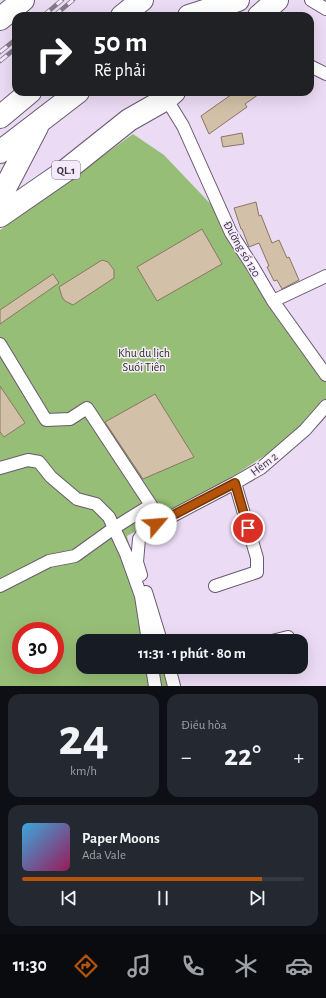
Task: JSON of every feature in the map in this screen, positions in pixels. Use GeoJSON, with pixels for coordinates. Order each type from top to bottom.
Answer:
{"type":"FeatureCollection","features":[{"type":"Feature","properties":{"kind":"highway"},"geometry":{"type":"LineString","coordinates":[[0,19],[23,0]]}},
{"type":"Feature","properties":{"kind":"highway"},"geometry":{"type":"LineString","coordinates":[[127,12],[142,0]]}},
{"type":"Feature","properties":{"kind":"highway"},"geometry":{"type":"LineString","coordinates":[[182,12],[198,0]]}},
{"type":"Feature","properties":{"kind":"highway"},"geometry":{"type":"LineString","coordinates":[[202,12],[238,0]]}},
{"type":"Feature","properties":{"kind":"highway"},"geometry":{"type":"LineString","coordinates":[[242,12],[255,0]]}},
{"type":"Feature","properties":{"kind":"highway"},"geometry":{"type":"LineString","coordinates":[[264,12],[277,0]]}},
{"type":"Feature","properties":{"kind":"highway"},"geometry":{"type":"LineString","coordinates":[[0,117],[25,96]]}},
{"type":"Feature","properties":{"kind":"highway"},"geometry":{"type":"LineString","coordinates":[[0,152],[73,96]]}},
{"type":"Feature","properties":{"kind":"highway","name":"QL.1"},"geometry":{"type":"LineString","coordinates":[[0,216],[65,171],[161,96]]}},
{"type":"Feature","properties":{"kind":"highway"},"geometry":{"type":"LineString","coordinates":[[0,198],[40,122]]}},
{"type":"Feature","properties":{"kind":"street"},"geometry":{"type":"LineString","coordinates":[[311,0],[326,9]]}},
{"type":"Feature","properties":{"kind":"street"},"geometry":{"type":"LineString","coordinates":[[314,68],[326,74]]}},
{"type":"Feature","properties":{"kind":"street","name":"Đường số 120"},"geometry":{"type":"LineString","coordinates":[[165,96],[183,126],[231,233],[273,301],[326,374]]}},
{"type":"Feature","properties":{"kind":"street"},"geometry":{"type":"LineString","coordinates":[[273,301],[326,276]]}},
{"type":"Feature","properties":{"kind":"street"},"geometry":{"type":"LineString","coordinates":[[0,344],[46,420],[70,419],[87,408],[151,505],[114,528],[75,556],[49,561],[0,586]]}},
{"type":"Feature","properties":{"kind":"street","name":"Hẻm 2"},"geometry":{"type":"LineString","coordinates":[[159,634],[137,562],[139,539],[144,531],[261,468],[305,430],[326,406]]}},
{"type":"Feature","properties":{"kind":"street"},"geometry":{"type":"LineString","coordinates":[[0,468],[28,460],[40,462],[51,477],[77,499],[96,504],[109,517],[126,554],[141,596],[147,634]]}},
{"type":"Feature","properties":{"kind":"street"},"geometry":{"type":"LineString","coordinates":[[215,586],[257,572],[257,558],[235,483]]}},
{"type":"Feature","properties":{"kind":"street"},"geometry":{"type":"LineString","coordinates":[[153,674],[155,686]]}},
{"type":"Feature","properties":{"kind":"street"},"geometry":{"type":"LineString","coordinates":[[172,674],[174,686]]}},
{"type":"Feature","properties":{"kind":"green space","name":"Khu du lịch Suối Tiên"},"geometry":{"type":"Polygon","coordinates":[[[133,134],[164,155],[222,216],[326,374],[326,401],[307,428],[235,475],[127,536],[153,634],[76,634],[76,674],[164,674],[167,686],[0,686],[0,230],[133,134]]]}},
{"type":"Feature","properties":{"kind":"building"},"geometry":{"type":"Polygon","coordinates":[[[229,96],[256,96],[245,104],[247,107],[209,134],[201,116],[229,96]]]}},
{"type":"Feature","properties":{"kind":"building"},"geometry":{"type":"Polygon","coordinates":[[[242,133],[244,144],[223,147],[221,137],[242,133]]]}},
{"type":"Feature","properties":{"kind":"building"},"geometry":{"type":"Polygon","coordinates":[[[256,202],[259,216],[261,215],[272,243],[279,240],[287,258],[289,257],[299,280],[282,289],[277,280],[274,281],[267,267],[269,266],[259,243],[249,247],[234,208],[256,202]]]}},
{"type":"Feature","properties":{"kind":"building"},"geometry":{"type":"Polygon","coordinates":[[[202,229],[222,264],[157,301],[137,267],[202,229]]]}},
{"type":"Feature","properties":{"kind":"building"},"geometry":{"type":"Polygon","coordinates":[[[102,260],[108,262],[114,270],[114,278],[73,305],[65,301],[59,287],[102,260]]]}},
{"type":"Feature","properties":{"kind":"building"},"geometry":{"type":"Polygon","coordinates":[[[53,274],[59,283],[0,324],[0,310],[53,274]]]}},
{"type":"Feature","properties":{"kind":"building"},"geometry":{"type":"Polygon","coordinates":[[[0,386],[25,423],[4,437],[0,432],[0,386]]]}},
{"type":"Feature","properties":{"kind":"building"},"geometry":{"type":"Polygon","coordinates":[[[155,394],[194,457],[143,479],[105,422],[155,394]]]}},
{"type":"Feature","properties":{"kind":"railway"},"geometry":{"type":"LineString","coordinates":[[48,12],[62,0]]}},
{"type":"Feature","properties":{"kind":"railway"},"geometry":{"type":"LineString","coordinates":[[59,12],[73,0]]}},
{"type":"Feature","properties":{"kind":"railway"},"geometry":{"type":"LineString","coordinates":[[0,52],[12,42]]}},
{"type":"Feature","properties":{"kind":"railway"},"geometry":{"type":"LineString","coordinates":[[0,61],[12,51]]}},
{"type":"Feature","properties":{"kind":"route"},"geometry":{"type":"LineString","coordinates":[[156,524],[235,483],[248,528]]}}]}
